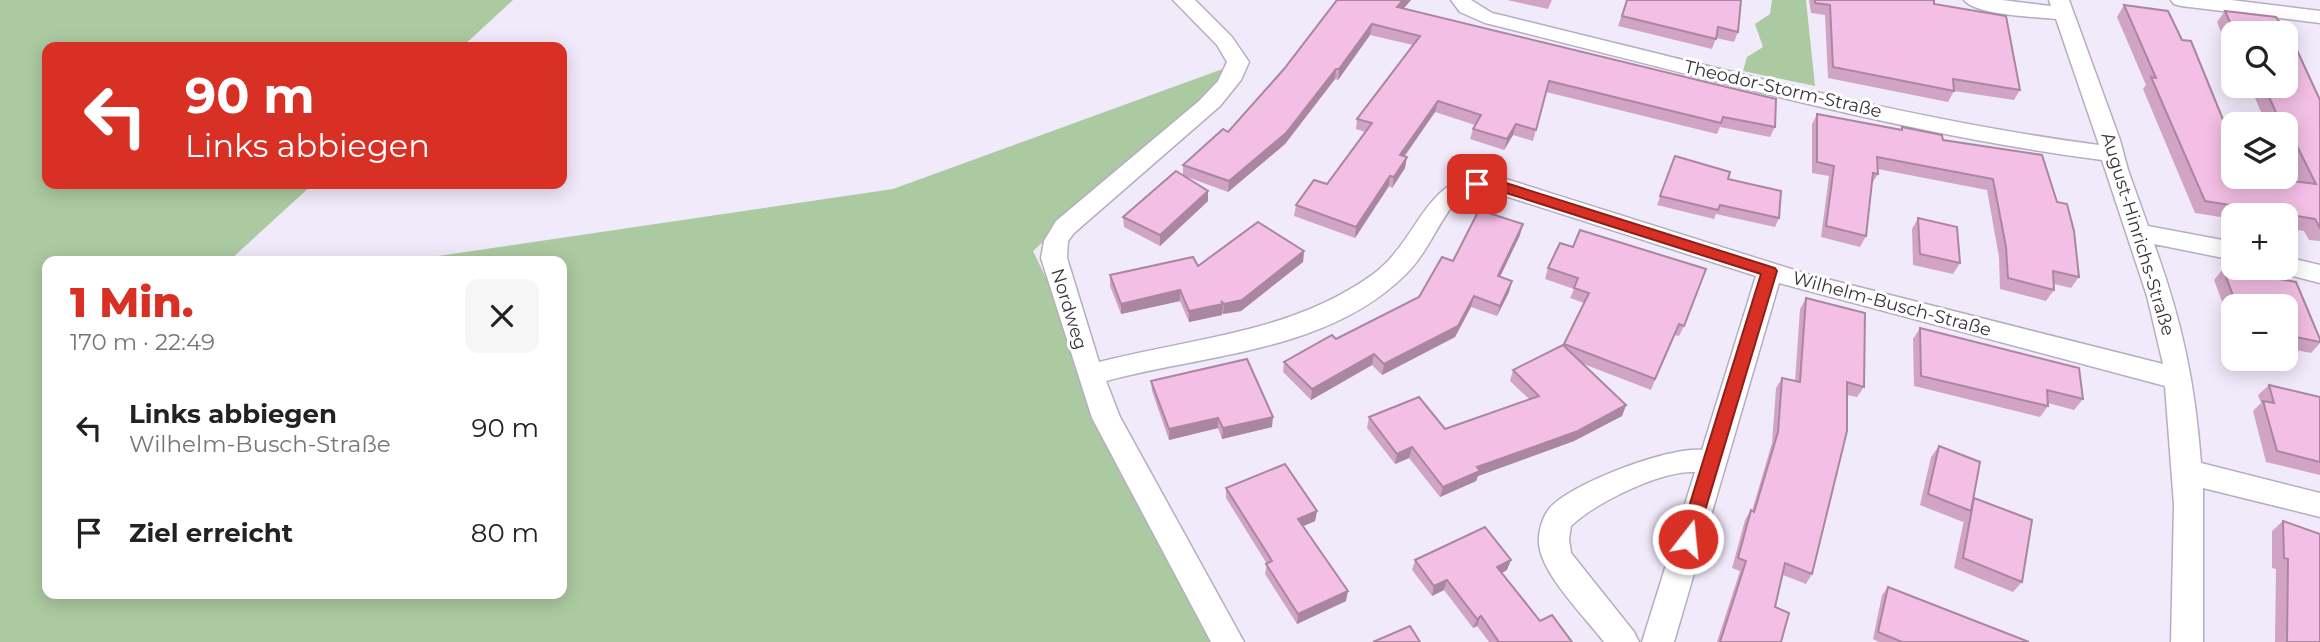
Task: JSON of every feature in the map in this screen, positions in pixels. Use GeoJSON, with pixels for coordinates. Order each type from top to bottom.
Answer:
{"type":"FeatureCollection","features":[{"type":"Feature","properties":{"kind":"street","name":"Nordweg"},"geometry":{"type":"LineString","coordinates":[[1183,0],[1225,41],[1238,62],[1232,78],[1218,96],[1072,221],[1055,241],[1056,268],[1106,418],[1228,642]]}},
{"type":"Feature","properties":{"kind":"street","name":"Theodor-Storm-Straße"},"geometry":{"type":"LineString","coordinates":[[1461,0],[1467,8],[1485,17],[1864,109],[2020,142],[2112,154]]}},
{"type":"Feature","properties":{"kind":"street"},"geometry":{"type":"LineString","coordinates":[[1974,0],[1986,4],[2061,7]]}},
{"type":"Feature","properties":{"kind":"street"},"geometry":{"type":"LineString","coordinates":[[2181,0],[2317,21]]}},
{"type":"Feature","properties":{"kind":"street","name":"August-Hinrichs-Straße"},"geometry":{"type":"LineString","coordinates":[[2061,7],[2080,52],[2160,296],[2179,379],[2188,471],[2187,642]]}},
{"type":"Feature","properties":{"kind":"street","name":"Wilhelm-Busch-Straße"},"geometry":{"type":"LineString","coordinates":[[1090,375],[1130,363],[1277,334],[1333,312],[1367,292],[1398,268],[1411,252],[1443,199],[1470,184],[1501,186],[1770,271],[2179,379]]}},
{"type":"Feature","properties":{"kind":"street"},"geometry":{"type":"LineString","coordinates":[[2139,233],[2221,249]]}},
{"type":"Feature","properties":{"kind":"street"},"geometry":{"type":"LineString","coordinates":[[2298,269],[2320,274]]}},
{"type":"Feature","properties":{"kind":"street"},"geometry":{"type":"LineString","coordinates":[[1658,642],[1770,271]]}},
{"type":"Feature","properties":{"kind":"street"},"geometry":{"type":"LineString","coordinates":[[1623,642],[1559,560],[1554,544],[1557,524],[1565,512],[1579,502],[1667,464],[1689,460],[1710,463]]}},
{"type":"Feature","properties":{"kind":"street"},"geometry":{"type":"LineString","coordinates":[[2188,471],[2320,505]]}},
{"type":"Feature","properties":{"kind":"green space"},"geometry":{"type":"Polygon","coordinates":[[[0,0],[513,0],[467,42],[42,42],[42,189],[308,189],[234,256],[42,256],[42,599],[567,599],[567,256],[438,256],[893,189],[1239,63],[1033,251],[1221,642],[0,642],[0,0]]]}},
{"type":"Feature","properties":{"kind":"green space"},"geometry":{"type":"Polygon","coordinates":[[[1772,0],[1806,0],[1815,86],[1743,71],[1747,57],[1763,47],[1755,24],[1770,14],[1772,0]]]}},
{"type":"Feature","properties":{"kind":"building"},"geometry":{"type":"Polygon","coordinates":[[[1337,0],[1403,0],[1397,7],[1776,99],[1775,127],[1723,117],[1721,123],[1549,81],[1536,130],[1516,124],[1507,139],[1473,129],[1481,115],[1438,101],[1400,155],[1407,157],[1394,177],[1390,176],[1356,227],[1296,205],[1314,180],[1327,184],[1372,123],[1357,119],[1420,36],[1372,24],[1286,133],[1229,181],[1183,165],[1223,129],[1228,132],[1284,69],[1337,0]]]}},
{"type":"Feature","properties":{"kind":"building"},"geometry":{"type":"Polygon","coordinates":[[[1627,0],[1741,0],[1738,32],[1718,27],[1716,39],[1622,16],[1627,0]]]}},
{"type":"Feature","properties":{"kind":"building"},"geometry":{"type":"Polygon","coordinates":[[[1815,0],[1934,0],[1934,4],[2006,16],[2020,90],[1953,79],[1954,91],[1833,67],[1830,5],[1815,3],[1815,0]]]}},
{"type":"Feature","properties":{"kind":"building"},"geometry":{"type":"Polygon","coordinates":[[[2124,5],[2168,11],[2182,40],[2191,41],[2221,115],[2221,189],[2298,189],[2298,182],[2316,184],[2298,148],[2298,112],[2276,112],[2269,98],[2298,98],[2298,52],[2320,100],[2320,228],[2315,219],[2298,216],[2298,203],[2221,204],[2205,201],[2151,77],[2156,78],[2124,5]]]}},
{"type":"Feature","properties":{"kind":"building"},"geometry":{"type":"Polygon","coordinates":[[[2225,11],[2276,17],[2279,21],[2230,21],[2225,11]]]}},
{"type":"Feature","properties":{"kind":"building"},"geometry":{"type":"Polygon","coordinates":[[[1817,114],[1942,135],[1943,140],[2042,155],[2057,202],[2067,204],[2074,231],[2079,277],[2053,271],[2054,290],[2008,278],[2006,247],[1993,179],[1877,157],[1878,174],[1873,173],[1866,236],[1826,226],[1834,166],[1817,162],[1817,114]]]}},
{"type":"Feature","properties":{"kind":"building"},"geometry":{"type":"Polygon","coordinates":[[[1675,156],[1730,172],[1728,179],[1781,191],[1779,218],[1720,205],[1718,210],[1660,196],[1675,156]]]}},
{"type":"Feature","properties":{"kind":"building"},"geometry":{"type":"Polygon","coordinates":[[[1176,171],[1208,191],[1160,235],[1123,217],[1176,171]]]}},
{"type":"Feature","properties":{"kind":"building"},"geometry":{"type":"Polygon","coordinates":[[[1479,210],[1523,224],[1498,276],[1512,281],[1500,306],[1474,296],[1458,326],[1384,364],[1374,354],[1312,389],[1284,362],[1332,335],[1336,339],[1419,297],[1442,257],[1453,261],[1479,210]]]}},
{"type":"Feature","properties":{"kind":"building"},"geometry":{"type":"Polygon","coordinates":[[[1918,218],[1957,227],[1960,263],[1920,254],[1918,218]]]}},
{"type":"Feature","properties":{"kind":"building"},"geometry":{"type":"Polygon","coordinates":[[[1258,222],[1304,251],[1242,300],[1224,304],[1221,301],[1223,304],[1189,311],[1180,290],[1121,304],[1110,275],[1193,257],[1198,266],[1258,222]]]}},
{"type":"Feature","properties":{"kind":"building"},"geometry":{"type":"Polygon","coordinates":[[[1580,230],[1706,269],[1684,326],[1679,324],[1655,379],[1564,344],[1589,293],[1574,288],[1578,278],[1548,268],[1560,243],[1573,247],[1580,230]]]}},
{"type":"Feature","properties":{"kind":"building"},"geometry":{"type":"Polygon","coordinates":[[[2227,280],[2296,282],[2320,342],[2298,337],[2298,294],[2232,294],[2227,280]]]}},
{"type":"Feature","properties":{"kind":"building"},"geometry":{"type":"Polygon","coordinates":[[[1806,298],[1865,313],[1864,387],[1847,382],[1847,431],[1812,574],[1785,563],[1775,607],[1789,613],[1781,642],[1720,642],[1746,561],[1738,558],[1751,510],[1754,512],[1778,432],[1782,378],[1800,382],[1806,298]]]}},
{"type":"Feature","properties":{"kind":"building"},"geometry":{"type":"Polygon","coordinates":[[[1920,328],[2079,368],[2083,399],[2047,390],[2048,406],[1921,376],[1920,328]]]}},
{"type":"Feature","properties":{"kind":"building"},"geometry":{"type":"Polygon","coordinates":[[[1563,345],[1626,405],[1578,431],[1477,467],[1480,471],[1443,487],[1412,447],[1397,454],[1369,417],[1419,397],[1445,429],[1539,396],[1513,370],[1563,345]]]}},
{"type":"Feature","properties":{"kind":"building"},"geometry":{"type":"Polygon","coordinates":[[[1247,359],[1273,417],[1223,428],[1218,418],[1169,429],[1151,381],[1247,359]]]}},
{"type":"Feature","properties":{"kind":"building"},"geometry":{"type":"Polygon","coordinates":[[[2269,385],[2320,397],[2320,462],[2277,451],[2263,401],[2274,403],[2269,385]]]}},
{"type":"Feature","properties":{"kind":"building"},"geometry":{"type":"Polygon","coordinates":[[[1939,446],[1980,462],[1971,511],[1928,494],[1939,446]]]}},
{"type":"Feature","properties":{"kind":"building"},"geometry":{"type":"Polygon","coordinates":[[[1285,464],[1317,511],[1298,519],[1348,591],[1298,614],[1266,564],[1272,561],[1226,488],[1285,464]]]}},
{"type":"Feature","properties":{"kind":"building"},"geometry":{"type":"Polygon","coordinates":[[[1974,498],[2032,520],[2022,582],[1963,558],[1974,498]]]}},
{"type":"Feature","properties":{"kind":"building"},"geometry":{"type":"Polygon","coordinates":[[[2283,521],[2320,534],[2320,642],[2287,642],[2288,559],[2284,558],[2283,521]]]}},
{"type":"Feature","properties":{"kind":"building"},"geometry":{"type":"Polygon","coordinates":[[[1485,527],[1511,560],[1497,567],[1540,621],[1552,615],[1572,642],[1499,642],[1481,616],[1477,619],[1447,580],[1434,586],[1415,560],[1485,527]]]}},
{"type":"Feature","properties":{"kind":"building"},"geometry":{"type":"Polygon","coordinates":[[[1888,587],[2029,642],[1902,642],[1878,632],[1888,587]]]}},
{"type":"Feature","properties":{"kind":"building"},"geometry":{"type":"Polygon","coordinates":[[[1410,626],[1420,642],[1373,642],[1410,626]]]}},
{"type":"Feature","properties":{"kind":"route"},"geometry":{"type":"LineString","coordinates":[[1477,184],[1501,186],[1770,271],[1688,539]]}}]}
